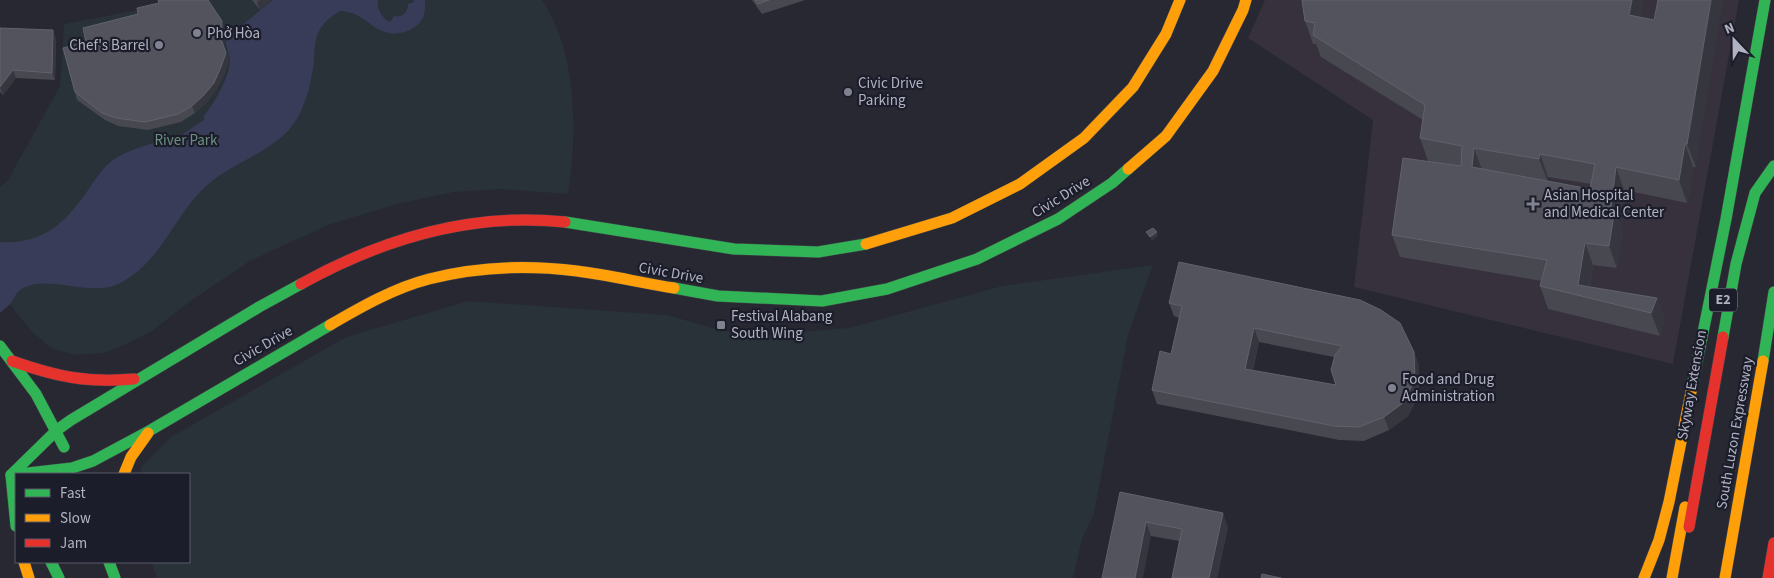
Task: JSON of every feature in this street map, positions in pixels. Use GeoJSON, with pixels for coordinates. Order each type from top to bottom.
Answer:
{"type":"FeatureCollection","features":[{"type":"Feature","properties":{"kind":"main road"},"geometry":{"type":"LineString","coordinates":[[15,508],[13,473],[56,430],[310,279],[411,236],[456,226],[507,220],[552,221],[734,249],[818,252],[867,244],[952,218],[1020,184],[1084,138],[1132,87],[1166,34],[1180,0]]}},
{"type":"Feature","properties":{"kind":"main road","name":"Civic Drive"},"geometry":{"type":"LineString","coordinates":[[13,473],[73,471],[148,431],[337,321],[390,293],[429,279],[468,272],[508,268],[551,269],[577,271],[718,296],[822,301],[887,289],[977,259],[1058,219],[1112,183],[1166,136],[1213,71],[1246,0]]}},
{"type":"Feature","properties":{"kind":"main road"},"geometry":{"type":"LineString","coordinates":[[1644,578],[1659,540],[1670,502],[1726,219],[1765,0]]}},
{"type":"Feature","properties":{"kind":"main road"},"geometry":{"type":"LineString","coordinates":[[1680,578],[1736,264],[1755,193],[1774,166]]}},
{"type":"Feature","properties":{"kind":"main road","name":"Skyway Extension"},"geometry":{"type":"LineString","coordinates":[[1672,578],[1742,197]]}},
{"type":"Feature","properties":{"kind":"main road","name":"South Luzon Expressway"},"geometry":{"type":"LineString","coordinates":[[1725,578],[1774,292]]}},
{"type":"Feature","properties":{"kind":"main road"},"geometry":{"type":"LineString","coordinates":[[0,346],[40,400],[56,430],[73,471]]}},
{"type":"Feature","properties":{"kind":"main road"},"geometry":{"type":"LineString","coordinates":[[12,361],[47,373],[82,381],[105,383],[140,379]]}},
{"type":"Feature","properties":{"kind":"main road"},"geometry":{"type":"LineString","coordinates":[[124,473],[131,457],[148,431]]}},
{"type":"Feature","properties":{"kind":"main road"},"geometry":{"type":"LineString","coordinates":[[1768,578],[1774,543]]}},
{"type":"Feature","properties":{"kind":"main road"},"geometry":{"type":"LineString","coordinates":[[24,563],[29,578]]}},
{"type":"Feature","properties":{"kind":"main road"},"geometry":{"type":"LineString","coordinates":[[52,563],[59,578]]}},
{"type":"Feature","properties":{"kind":"main road"},"geometry":{"type":"LineString","coordinates":[[109,563],[115,578]]}},
{"type":"Feature","properties":{"kind":"main road"},"geometry":{"type":"LineString","coordinates":[[113,563],[115,578]]}},
{"type":"Feature","properties":{"kind":"shaded area","name":"Asian Hospital and Medical Center"},"geometry":{"type":"Polygon","coordinates":[[[1265,0],[1739,0],[1673,364],[1354,287],[1373,120],[1248,38],[1265,0]]]}},
{"type":"Feature","properties":{"kind":"green space","name":"River Park"},"geometry":{"type":"Polygon","coordinates":[[[178,0],[542,0],[554,20],[562,43],[572,94],[573,146],[568,194],[500,189],[454,192],[397,204],[328,225],[250,261],[192,300],[152,331],[105,353],[75,355],[51,348],[31,331],[0,292],[0,187],[8,180],[60,86],[64,24],[169,4],[178,0]]]}},
{"type":"Feature","properties":{"kind":"green space"},"geometry":{"type":"Polygon","coordinates":[[[1153,265],[1128,335],[1094,514],[1082,539],[1073,578],[157,578],[151,563],[190,563],[190,473],[141,473],[141,467],[171,437],[346,337],[468,301],[667,315],[720,330],[752,336],[849,328],[1002,286],[1153,265]]]}},
{"type":"Feature","properties":{"kind":"water"},"geometry":{"type":"Polygon","coordinates":[[[273,0],[378,0],[380,13],[390,22],[394,16],[404,14],[408,4],[414,2],[414,0],[425,0],[425,8],[423,18],[416,26],[395,34],[379,29],[355,14],[340,11],[333,16],[318,33],[309,89],[303,107],[294,124],[278,140],[224,172],[204,188],[183,213],[146,264],[120,283],[108,287],[82,288],[56,284],[31,285],[20,290],[11,303],[0,313],[0,242],[28,240],[50,230],[69,214],[101,171],[112,161],[130,151],[156,142],[159,147],[179,137],[205,119],[203,117],[220,90],[229,68],[230,58],[226,38],[273,0]]]}},
{"type":"Feature","properties":{"kind":"building"},"geometry":{"type":"Polygon","coordinates":[[[158,0],[208,0],[222,21],[221,39],[226,53],[214,83],[192,106],[178,114],[145,122],[116,118],[102,113],[75,92],[63,48],[86,42],[83,28],[138,14],[137,8],[159,3],[158,0]]]}},
{"type":"Feature","properties":{"kind":"building"},"geometry":{"type":"Polygon","coordinates":[[[755,0],[769,0],[758,4],[755,0]]]}},
{"type":"Feature","properties":{"kind":"building"},"geometry":{"type":"Polygon","coordinates":[[[1302,0],[1632,0],[1629,15],[1654,20],[1658,0],[1711,0],[1687,144],[1685,144],[1679,180],[1616,167],[1611,207],[1615,208],[1609,246],[1585,243],[1578,285],[1657,298],[1651,313],[1540,286],[1547,260],[1392,235],[1403,158],[1461,166],[1462,146],[1420,138],[1425,105],[1313,35],[1315,23],[1305,21],[1302,0]],[[1474,148],[1472,167],[1590,189],[1595,164],[1540,154],[1539,159],[1474,148]]]}},
{"type":"Feature","properties":{"kind":"building"},"geometry":{"type":"Polygon","coordinates":[[[0,28],[53,30],[52,73],[13,70],[0,87],[0,28]]]}},
{"type":"Feature","properties":{"kind":"building"},"geometry":{"type":"Polygon","coordinates":[[[1153,228],[1157,232],[1150,237],[1146,232],[1153,228]]]}},
{"type":"Feature","properties":{"kind":"building"},"geometry":{"type":"Polygon","coordinates":[[[1179,262],[1360,300],[1381,310],[1400,323],[1414,352],[1415,380],[1403,403],[1384,417],[1359,427],[1334,426],[1152,390],[1160,351],[1171,354],[1182,306],[1169,303],[1179,262]],[[1254,328],[1245,369],[1336,385],[1331,370],[1335,355],[1342,346],[1254,328]]]}},
{"type":"Feature","properties":{"kind":"building"},"geometry":{"type":"Polygon","coordinates":[[[1120,492],[1223,513],[1209,578],[1172,578],[1182,529],[1146,522],[1135,578],[1102,578],[1120,492]]]}},
{"type":"Feature","properties":{"kind":"building"},"geometry":{"type":"Polygon","coordinates":[[[1262,574],[1281,578],[1261,578],[1262,574]]]}},
{"type":"Feature","properties":{"kind":"traffic: fast"},"geometry":{"type":"LineString","coordinates":[[1692,387],[1726,219],[1765,0]]}},
{"type":"Feature","properties":{"kind":"traffic: fast"},"geometry":{"type":"LineString","coordinates":[[1723,337],[1736,264],[1755,193],[1774,166]]}},
{"type":"Feature","properties":{"kind":"traffic: fast"},"geometry":{"type":"LineString","coordinates":[[674,288],[718,296],[822,301],[887,289],[977,259],[1058,219],[1112,183],[1128,169]]}},
{"type":"Feature","properties":{"kind":"traffic: fast"},"geometry":{"type":"LineString","coordinates":[[565,222],[734,249],[818,252],[866,244]]}},
{"type":"Feature","properties":{"kind":"traffic: fast"},"geometry":{"type":"LineString","coordinates":[[11,475],[57,430],[71,420],[259,307],[301,284]]}},
{"type":"Feature","properties":{"kind":"traffic: fast"},"geometry":{"type":"LineString","coordinates":[[1763,361],[1774,292]]}},
{"type":"Feature","properties":{"kind":"traffic: fast"},"geometry":{"type":"LineString","coordinates":[[28,473],[72,468],[93,461],[149,431],[330,325]]}},
{"type":"Feature","properties":{"kind":"traffic: fast"},"geometry":{"type":"LineString","coordinates":[[0,346],[36,394],[64,447]]}},
{"type":"Feature","properties":{"kind":"traffic: fast"},"geometry":{"type":"LineString","coordinates":[[11,475],[15,516]]}},
{"type":"Feature","properties":{"kind":"traffic: fast"},"geometry":{"type":"LineString","coordinates":[[52,563],[59,578]]}},
{"type":"Feature","properties":{"kind":"traffic: fast"},"geometry":{"type":"LineString","coordinates":[[109,563],[115,578]]}},
{"type":"Feature","properties":{"kind":"traffic: slow"},"geometry":{"type":"LineString","coordinates":[[866,244],[952,218],[1020,184],[1084,138],[1133,87],[1166,34],[1180,0]]}},
{"type":"Feature","properties":{"kind":"traffic: slow"},"geometry":{"type":"LineString","coordinates":[[1128,169],[1166,136],[1213,71],[1246,0]]}},
{"type":"Feature","properties":{"kind":"traffic: slow"},"geometry":{"type":"LineString","coordinates":[[330,325],[403,287],[429,279],[465,272],[503,268],[559,269],[674,288]]}},
{"type":"Feature","properties":{"kind":"traffic: slow"},"geometry":{"type":"LineString","coordinates":[[1725,578],[1763,361]]}},
{"type":"Feature","properties":{"kind":"traffic: slow"},"geometry":{"type":"LineString","coordinates":[[1644,578],[1659,540],[1669,502],[1692,387]]}},
{"type":"Feature","properties":{"kind":"traffic: slow"},"geometry":{"type":"LineString","coordinates":[[124,473],[131,457],[148,433]]}},
{"type":"Feature","properties":{"kind":"traffic: slow"},"geometry":{"type":"LineString","coordinates":[[1672,578],[1685,507]]}},
{"type":"Feature","properties":{"kind":"traffic: slow"},"geometry":{"type":"LineString","coordinates":[[24,563],[29,578]]}},
{"type":"Feature","properties":{"kind":"traffic: jam"},"geometry":{"type":"LineString","coordinates":[[301,284],[363,254],[429,232],[462,225],[496,221],[565,222]]}},
{"type":"Feature","properties":{"kind":"traffic: jam"},"geometry":{"type":"LineString","coordinates":[[1689,527],[1723,337]]}},
{"type":"Feature","properties":{"kind":"traffic: jam"},"geometry":{"type":"LineString","coordinates":[[12,361],[72,378],[101,380],[134,379]]}},
{"type":"Feature","properties":{"kind":"traffic: jam"},"geometry":{"type":"LineString","coordinates":[[1768,578],[1774,543]]}},
{"type":"Feature","properties":{"kind":"place","name":"Phở Hòa"},"geometry":{"type":"Point","coordinates":[197,33]}},
{"type":"Feature","properties":{"kind":"place","name":"Chef's Barrel"},"geometry":{"type":"Point","coordinates":[159,45]}},
{"type":"Feature","properties":{"kind":"place","name":"Civic Drive Parking"},"geometry":{"type":"Point","coordinates":[848,92]}},
{"type":"Feature","properties":{"kind":"place","name":"Asian Hospital and Medical Center"},"geometry":{"type":"Point","coordinates":[1533,204]}},
{"type":"Feature","properties":{"kind":"place","name":"Festival Alabang South Wing"},"geometry":{"type":"Point","coordinates":[721,325]}},
{"type":"Feature","properties":{"kind":"place","name":"Food and Drug Administration"},"geometry":{"type":"Point","coordinates":[1392,388]}}]}
